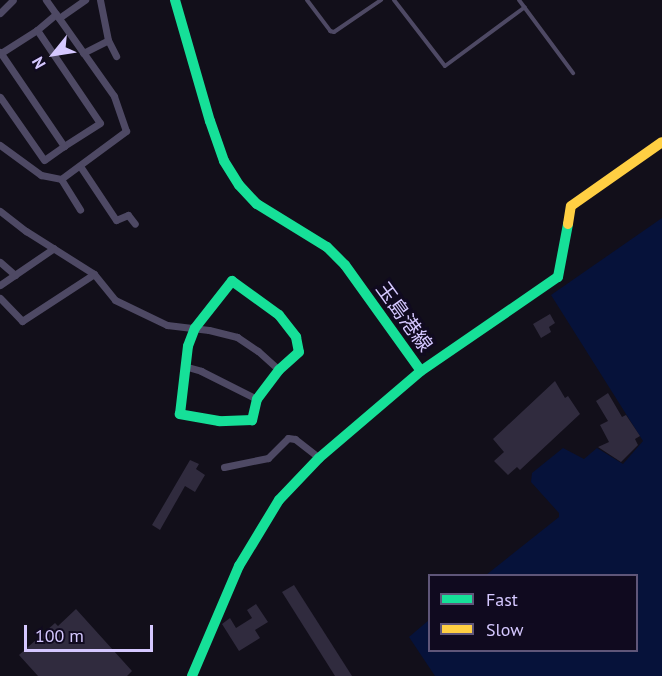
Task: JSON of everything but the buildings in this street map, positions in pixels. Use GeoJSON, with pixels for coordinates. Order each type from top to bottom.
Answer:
{"type":"FeatureCollection","features":[{"type":"Feature","properties":{"kind":"main road","name":"玉島港線"},"geometry":{"type":"LineString","coordinates":[[175,0],[224,162],[239,185],[257,204],[327,246],[345,265],[421,371],[319,458],[279,500],[256,534],[239,566],[192,676]]}},
{"type":"Feature","properties":{"kind":"main road"},"geometry":{"type":"LineString","coordinates":[[421,371],[558,277],[572,206],[662,142]]}},
{"type":"Feature","properties":{"kind":"main road"},"geometry":{"type":"LineString","coordinates":[[232,281],[279,315],[300,346],[299,352],[279,370],[257,399],[252,420],[219,421],[180,414],[184,366],[195,328],[232,281]]}},
{"type":"Feature","properties":{"kind":"street"},"geometry":{"type":"LineString","coordinates":[[0,13],[13,0]]}},
{"type":"Feature","properties":{"kind":"street"},"geometry":{"type":"LineString","coordinates":[[0,145],[41,175],[61,179],[126,130],[114,96],[46,0]]}},
{"type":"Feature","properties":{"kind":"street"},"geometry":{"type":"LineString","coordinates":[[64,146],[0,53],[85,0]]}},
{"type":"Feature","properties":{"kind":"street"},"geometry":{"type":"LineString","coordinates":[[100,0],[108,40],[116,56]]}},
{"type":"Feature","properties":{"kind":"street"},"geometry":{"type":"LineString","coordinates":[[0,97],[44,160],[100,123],[37,30]]}},
{"type":"Feature","properties":{"kind":"street"},"geometry":{"type":"LineString","coordinates":[[83,53],[108,40]]}},
{"type":"Feature","properties":{"kind":"street"},"geometry":{"type":"LineString","coordinates":[[80,166],[116,220],[128,215],[135,224]]}},
{"type":"Feature","properties":{"kind":"street"},"geometry":{"type":"LineString","coordinates":[[61,179],[80,209]]}},
{"type":"Feature","properties":{"kind":"street"},"geometry":{"type":"LineString","coordinates":[[0,211],[94,274],[115,300],[134,311],[167,325],[195,328],[237,338],[258,351],[279,370]]}},
{"type":"Feature","properties":{"kind":"street"},"geometry":{"type":"LineString","coordinates":[[0,285],[54,248]]}},
{"type":"Feature","properties":{"kind":"street"},"geometry":{"type":"LineString","coordinates":[[0,262],[15,275]]}},
{"type":"Feature","properties":{"kind":"street"},"geometry":{"type":"LineString","coordinates":[[0,298],[21,321],[94,274]]}},
{"type":"Feature","properties":{"kind":"street"},"geometry":{"type":"LineString","coordinates":[[184,366],[201,371],[257,399]]}},
{"type":"Feature","properties":{"kind":"street"},"geometry":{"type":"LineString","coordinates":[[224,467],[268,458],[288,438],[295,439],[319,458]]}},
{"type":"Feature","properties":{"kind":"lane"},"geometry":{"type":"LineString","coordinates":[[307,0],[330,31],[334,32],[381,0]]}},
{"type":"Feature","properties":{"kind":"lane"},"geometry":{"type":"LineString","coordinates":[[394,0],[445,66],[525,7]]}},
{"type":"Feature","properties":{"kind":"lane"},"geometry":{"type":"LineString","coordinates":[[519,0],[573,73]]}},
{"type":"Feature","properties":{"kind":"water"},"geometry":{"type":"Polygon","coordinates":[[[662,218],[662,676],[435,676],[409,637],[428,621],[428,652],[638,652],[638,574],[487,574],[559,517],[559,513],[531,482],[532,473],[563,448],[584,459],[597,448],[623,464],[643,441],[551,295],[662,218]]]}},
{"type":"Feature","properties":{"kind":"traffic: fast"},"geometry":{"type":"LineString","coordinates":[[175,0],[210,121],[224,161],[239,185],[257,204],[327,247],[345,265],[421,371]]}},
{"type":"Feature","properties":{"kind":"traffic: fast"},"geometry":{"type":"LineString","coordinates":[[192,676],[239,566],[279,500],[319,458],[421,371],[558,277],[568,224]]}},
{"type":"Feature","properties":{"kind":"traffic: fast"},"geometry":{"type":"LineString","coordinates":[[232,281],[279,315],[296,337],[299,352],[279,370],[257,399],[252,420],[219,421],[180,414],[188,346],[195,328],[232,281]]}},
{"type":"Feature","properties":{"kind":"traffic: slow"},"geometry":{"type":"LineString","coordinates":[[568,224],[571,206],[662,142]]}}]}
